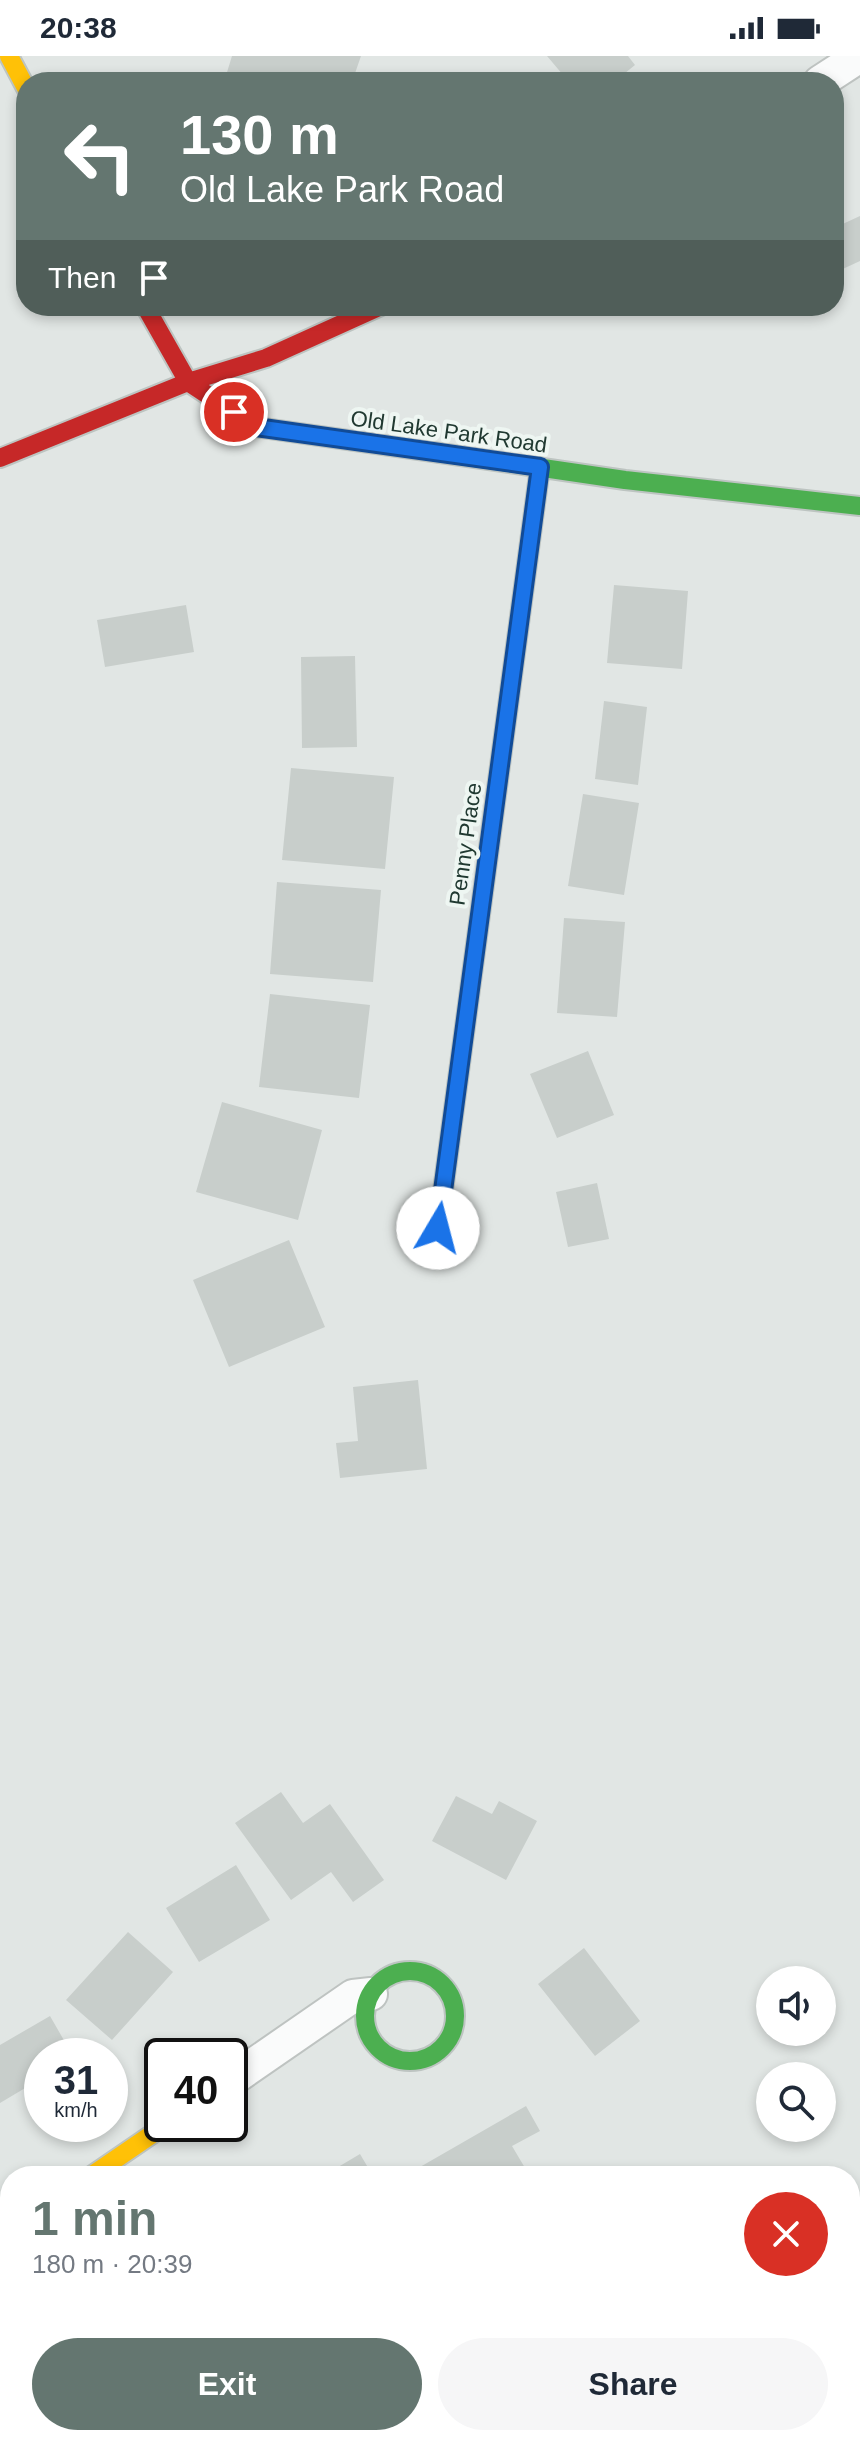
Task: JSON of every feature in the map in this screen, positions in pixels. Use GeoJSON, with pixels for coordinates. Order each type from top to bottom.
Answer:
{"type":"FeatureCollection","features":[{"type":"Feature","properties":{"kind":"street"},"geometry":{"type":"LineString","coordinates":[[835,72],[860,56]]}},
{"type":"Feature","properties":{"kind":"street"},"geometry":{"type":"LineString","coordinates":[[151,316],[188,382]]}},
{"type":"Feature","properties":{"kind":"street"},"geometry":{"type":"LineString","coordinates":[[0,458],[188,382],[266,358],[359,316]]}},
{"type":"Feature","properties":{"kind":"street","name":"Old Lake Park Road"},"geometry":{"type":"LineString","coordinates":[[188,382],[256,427],[540,467],[860,506]]}},
{"type":"Feature","properties":{"kind":"street","name":"Penny Place"},"geometry":{"type":"LineString","coordinates":[[438,1228],[540,467]]}},
{"type":"Feature","properties":{"kind":"street"},"geometry":{"type":"LineString","coordinates":[[248,2069],[353,1996],[371,1994],[392,1974],[406,1971],[434,1977],[445,1986],[455,2014],[447,2041],[422,2059],[393,2058],[370,2038],[365,2023],[371,1994]]}},
{"type":"Feature","properties":{"kind":"street"},"geometry":{"type":"LineString","coordinates":[[106,2166],[144,2140]]}},
{"type":"Feature","properties":{"kind":"building"},"geometry":{"type":"Polygon","coordinates":[[[232,56],[361,56],[355,72],[227,72],[232,56]]]}},
{"type":"Feature","properties":{"kind":"building"},"geometry":{"type":"Polygon","coordinates":[[[547,56],[628,56],[635,65],[626,72],[561,72],[547,56]]]}},
{"type":"Feature","properties":{"kind":"building"},"geometry":{"type":"Polygon","coordinates":[[[860,216],[860,261],[844,268],[844,223],[860,216]]]}},
{"type":"Feature","properties":{"kind":"building"},"geometry":{"type":"Polygon","coordinates":[[[614,585],[688,591],[682,669],[607,663],[614,585]]]}},
{"type":"Feature","properties":{"kind":"building"},"geometry":{"type":"Polygon","coordinates":[[[186,605],[194,652],[105,667],[97,620],[186,605]]]}},
{"type":"Feature","properties":{"kind":"building"},"geometry":{"type":"Polygon","coordinates":[[[355,656],[357,747],[302,748],[301,657],[355,656]]]}},
{"type":"Feature","properties":{"kind":"building"},"geometry":{"type":"Polygon","coordinates":[[[604,701],[647,707],[638,785],[595,779],[604,701]]]}},
{"type":"Feature","properties":{"kind":"building"},"geometry":{"type":"Polygon","coordinates":[[[291,768],[394,777],[385,869],[282,860],[291,768]]]}},
{"type":"Feature","properties":{"kind":"building"},"geometry":{"type":"Polygon","coordinates":[[[583,794],[639,803],[624,895],[568,886],[583,794]]]}},
{"type":"Feature","properties":{"kind":"building"},"geometry":{"type":"Polygon","coordinates":[[[277,882],[381,890],[373,982],[270,974],[277,882]]]}},
{"type":"Feature","properties":{"kind":"building"},"geometry":{"type":"Polygon","coordinates":[[[564,918],[625,922],[617,1017],[557,1013],[564,918]]]}},
{"type":"Feature","properties":{"kind":"building"},"geometry":{"type":"Polygon","coordinates":[[[270,994],[370,1005],[359,1098],[259,1087],[270,994]]]}},
{"type":"Feature","properties":{"kind":"building"},"geometry":{"type":"Polygon","coordinates":[[[588,1051],[614,1115],[557,1138],[530,1074],[588,1051]]]}},
{"type":"Feature","properties":{"kind":"building"},"geometry":{"type":"Polygon","coordinates":[[[222,1102],[322,1130],[298,1220],[196,1192],[222,1102]]]}},
{"type":"Feature","properties":{"kind":"building"},"geometry":{"type":"Polygon","coordinates":[[[597,1183],[609,1239],[568,1247],[556,1192],[597,1183]]]}},
{"type":"Feature","properties":{"kind":"building"},"geometry":{"type":"Polygon","coordinates":[[[289,1240],[325,1327],[229,1367],[193,1280],[289,1240]]]}},
{"type":"Feature","properties":{"kind":"building"},"geometry":{"type":"Polygon","coordinates":[[[418,1380],[427,1469],[340,1478],[336,1443],[358,1441],[353,1387],[418,1380]]]}},
{"type":"Feature","properties":{"kind":"building"},"geometry":{"type":"Polygon","coordinates":[[[281,1792],[303,1823],[330,1804],[384,1880],[353,1902],[331,1872],[291,1900],[235,1823],[281,1792]]]}},
{"type":"Feature","properties":{"kind":"building"},"geometry":{"type":"Polygon","coordinates":[[[456,1796],[492,1814],[499,1801],[537,1821],[506,1880],[432,1841],[456,1796]]]}},
{"type":"Feature","properties":{"kind":"building"},"geometry":{"type":"Polygon","coordinates":[[[236,1865],[270,1920],[199,1962],[166,1908],[236,1865]]]}},
{"type":"Feature","properties":{"kind":"building"},"geometry":{"type":"Polygon","coordinates":[[[128,1932],[173,1972],[114,2038],[110,2038],[66,2000],[128,1932]]]}},
{"type":"Feature","properties":{"kind":"building"},"geometry":{"type":"Polygon","coordinates":[[[584,1948],[640,2021],[595,2056],[538,1984],[584,1948]]]}},
{"type":"Feature","properties":{"kind":"building"},"geometry":{"type":"Polygon","coordinates":[[[50,2016],[63,2038],[24,2038],[24,2089],[0,2103],[0,2045],[50,2016]]]}},
{"type":"Feature","properties":{"kind":"building"},"geometry":{"type":"Polygon","coordinates":[[[526,2106],[540,2131],[512,2146],[524,2166],[422,2166],[526,2106]]]}},
{"type":"Feature","properties":{"kind":"building"},"geometry":{"type":"Polygon","coordinates":[[[360,2154],[367,2166],[340,2166],[360,2154]]]}},
{"type":"Feature","properties":{"kind":"traffic: fast"},"geometry":{"type":"LineString","coordinates":[[440,453],[625,480],[860,506]]}},
{"type":"Feature","properties":{"kind":"traffic: fast"},"geometry":{"type":"LineString","coordinates":[[438,1228],[540,467]]}},
{"type":"Feature","properties":{"kind":"traffic: fast"},"geometry":{"type":"LineString","coordinates":[[410,1971],[427,1975],[442,1984],[451,1999],[455,2016],[451,2033],[442,2048],[427,2057],[410,2061],[393,2057],[378,2048],[369,2033],[365,2016],[369,1999],[378,1984],[393,1975],[410,1971]]}},
{"type":"Feature","properties":{"kind":"traffic: slow"},"geometry":{"type":"LineString","coordinates":[[9,56],[18,72]]}},
{"type":"Feature","properties":{"kind":"traffic: slow"},"geometry":{"type":"LineString","coordinates":[[106,2166],[144,2140]]}},
{"type":"Feature","properties":{"kind":"traffic: jam"},"geometry":{"type":"LineString","coordinates":[[151,316],[188,382],[256,427],[440,453]]}},
{"type":"Feature","properties":{"kind":"traffic: jam"},"geometry":{"type":"LineString","coordinates":[[0,458],[188,382],[266,358],[359,316]]}},
{"type":"Feature","properties":{"kind":"route"},"geometry":{"type":"LineString","coordinates":[[234,412],[256,427],[540,467],[438,1228]]}}]}
